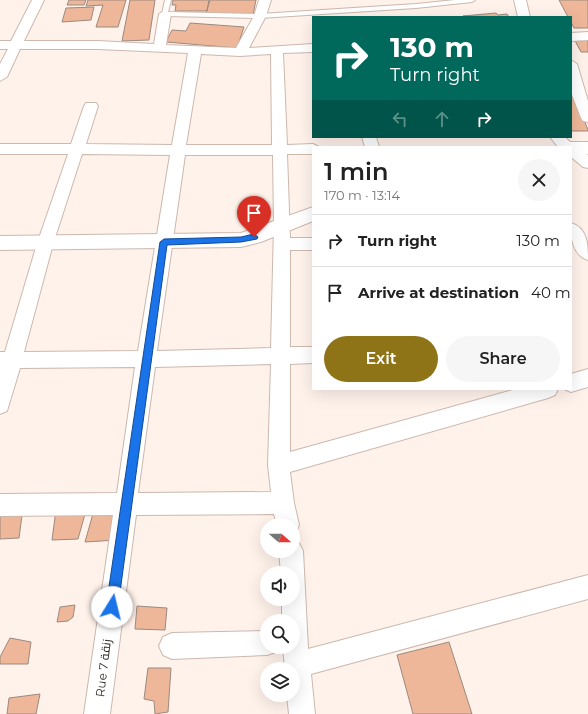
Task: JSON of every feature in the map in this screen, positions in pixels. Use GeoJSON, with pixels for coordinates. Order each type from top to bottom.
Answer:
{"type":"FeatureCollection","features":[{"type":"Feature","properties":{"kind":"street"},"geometry":{"type":"LineString","coordinates":[[0,77],[14,45],[38,0]]}},
{"type":"Feature","properties":{"kind":"street"},"geometry":{"type":"LineString","coordinates":[[240,52],[260,16],[265,0]]}},
{"type":"Feature","properties":{"kind":"street"},"geometry":{"type":"LineString","coordinates":[[520,0],[524,16]]}},
{"type":"Feature","properties":{"kind":"street"},"geometry":{"type":"LineString","coordinates":[[159,49],[165,14]]}},
{"type":"Feature","properties":{"kind":"street"},"geometry":{"type":"LineString","coordinates":[[572,37],[588,36]]}},
{"type":"Feature","properties":{"kind":"street"},"geometry":{"type":"LineString","coordinates":[[0,45],[98,45],[195,51],[240,52],[277,52],[312,48]]}},
{"type":"Feature","properties":{"kind":"street","name":"Rue 7 زنقة"},"geometry":{"type":"LineString","coordinates":[[97,714],[128,504],[146,359],[195,51]]}},
{"type":"Feature","properties":{"kind":"street"},"geometry":{"type":"LineString","coordinates":[[277,52],[282,226],[279,465],[282,503],[286,518]]}},
{"type":"Feature","properties":{"kind":"street"},"geometry":{"type":"LineString","coordinates":[[572,68],[588,118]]}},
{"type":"Feature","properties":{"kind":"street"},"geometry":{"type":"LineString","coordinates":[[0,405],[6,360],[91,106]]}},
{"type":"Feature","properties":{"kind":"street"},"geometry":{"type":"LineString","coordinates":[[558,138],[566,146]]}},
{"type":"Feature","properties":{"kind":"street"},"geometry":{"type":"LineString","coordinates":[[0,149],[78,148],[178,151],[312,149]]}},
{"type":"Feature","properties":{"kind":"street"},"geometry":{"type":"LineString","coordinates":[[572,149],[588,148]]}},
{"type":"Feature","properties":{"kind":"street"},"geometry":{"type":"LineString","coordinates":[[572,150],[588,164]]}},
{"type":"Feature","properties":{"kind":"street"},"geometry":{"type":"LineString","coordinates":[[0,243],[45,244],[241,240],[254,237],[312,214]]}},
{"type":"Feature","properties":{"kind":"street"},"geometry":{"type":"LineString","coordinates":[[572,230],[588,254]]}},
{"type":"Feature","properties":{"kind":"street"},"geometry":{"type":"LineString","coordinates":[[282,244],[312,244]]}},
{"type":"Feature","properties":{"kind":"street"},"geometry":{"type":"LineString","coordinates":[[6,360],[146,359],[312,355]]}},
{"type":"Feature","properties":{"kind":"street"},"geometry":{"type":"LineString","coordinates":[[572,383],[588,378]]}},
{"type":"Feature","properties":{"kind":"street"},"geometry":{"type":"LineString","coordinates":[[279,465],[543,390]]}},
{"type":"Feature","properties":{"kind":"street"},"geometry":{"type":"LineString","coordinates":[[0,505],[282,503]]}},
{"type":"Feature","properties":{"kind":"street"},"geometry":{"type":"LineString","coordinates":[[300,649],[588,587]]}},
{"type":"Feature","properties":{"kind":"street"},"geometry":{"type":"LineString","coordinates":[[172,646],[260,643]]}},
{"type":"Feature","properties":{"kind":"street"},"geometry":{"type":"LineString","coordinates":[[295,654],[302,714]]}},
{"type":"Feature","properties":{"kind":"lane"},"geometry":{"type":"LineString","coordinates":[[168,0],[165,14],[260,16],[416,6],[472,0]]}},
{"type":"Feature","properties":{"kind":"building"},"geometry":{"type":"Polygon","coordinates":[[[69,0],[86,0],[84,5],[67,5],[69,0]]]}},
{"type":"Feature","properties":{"kind":"building"},"geometry":{"type":"Polygon","coordinates":[[[88,0],[126,0],[118,27],[96,27],[103,5],[86,6],[88,0]]]}},
{"type":"Feature","properties":{"kind":"building"},"geometry":{"type":"Polygon","coordinates":[[[130,0],[155,0],[149,40],[122,41],[130,0]]]}},
{"type":"Feature","properties":{"kind":"building"},"geometry":{"type":"Polygon","coordinates":[[[173,0],[209,0],[207,11],[175,11],[176,5],[172,5],[173,0]]]}},
{"type":"Feature","properties":{"kind":"building"},"geometry":{"type":"Polygon","coordinates":[[[210,0],[256,0],[253,15],[206,13],[210,0]]]}},
{"type":"Feature","properties":{"kind":"building"},"geometry":{"type":"Polygon","coordinates":[[[559,0],[588,0],[588,28],[574,28],[572,24],[572,16],[567,16],[559,0]]]}},
{"type":"Feature","properties":{"kind":"building"},"geometry":{"type":"Polygon","coordinates":[[[94,7],[91,20],[62,22],[66,8],[94,7]]]}},
{"type":"Feature","properties":{"kind":"building"},"geometry":{"type":"Polygon","coordinates":[[[496,13],[498,15],[507,14],[508,16],[463,16],[496,13]]]}},
{"type":"Feature","properties":{"kind":"building"},"geometry":{"type":"Polygon","coordinates":[[[190,23],[244,27],[237,48],[166,42],[172,30],[186,31],[190,23]]]}},
{"type":"Feature","properties":{"kind":"building"},"geometry":{"type":"Polygon","coordinates":[[[588,36],[588,52],[581,52],[573,37],[588,36]]]}},
{"type":"Feature","properties":{"kind":"building"},"geometry":{"type":"Polygon","coordinates":[[[572,89],[588,130],[572,131],[572,89]]]}},
{"type":"Feature","properties":{"kind":"building"},"geometry":{"type":"Polygon","coordinates":[[[23,508],[19,538],[0,539],[0,512],[23,508]]]}},
{"type":"Feature","properties":{"kind":"building"},"geometry":{"type":"Polygon","coordinates":[[[56,510],[85,514],[78,539],[52,540],[56,510]]]}},
{"type":"Feature","properties":{"kind":"building"},"geometry":{"type":"Polygon","coordinates":[[[94,510],[121,510],[117,540],[85,542],[94,510]]]}},
{"type":"Feature","properties":{"kind":"building"},"geometry":{"type":"Polygon","coordinates":[[[75,605],[73,617],[68,621],[57,622],[60,607],[75,605]]]}},
{"type":"Feature","properties":{"kind":"building"},"geometry":{"type":"Polygon","coordinates":[[[137,606],[167,608],[165,630],[135,629],[137,606]]]}},
{"type":"Feature","properties":{"kind":"building"},"geometry":{"type":"Polygon","coordinates":[[[10,638],[31,642],[28,664],[0,664],[0,657],[10,638]]]}},
{"type":"Feature","properties":{"kind":"building"},"geometry":{"type":"Polygon","coordinates":[[[449,642],[472,714],[413,714],[397,655],[449,642]]]}},
{"type":"Feature","properties":{"kind":"building"},"geometry":{"type":"Polygon","coordinates":[[[148,668],[171,668],[168,712],[155,714],[154,701],[144,699],[148,668]]]}},
{"type":"Feature","properties":{"kind":"building"},"geometry":{"type":"Polygon","coordinates":[[[40,694],[36,714],[7,714],[9,698],[40,694]]]}},
{"type":"Feature","properties":{"kind":"route"},"geometry":{"type":"LineString","coordinates":[[112,607],[128,504],[146,359],[164,242],[241,240],[254,237]]}}]}
